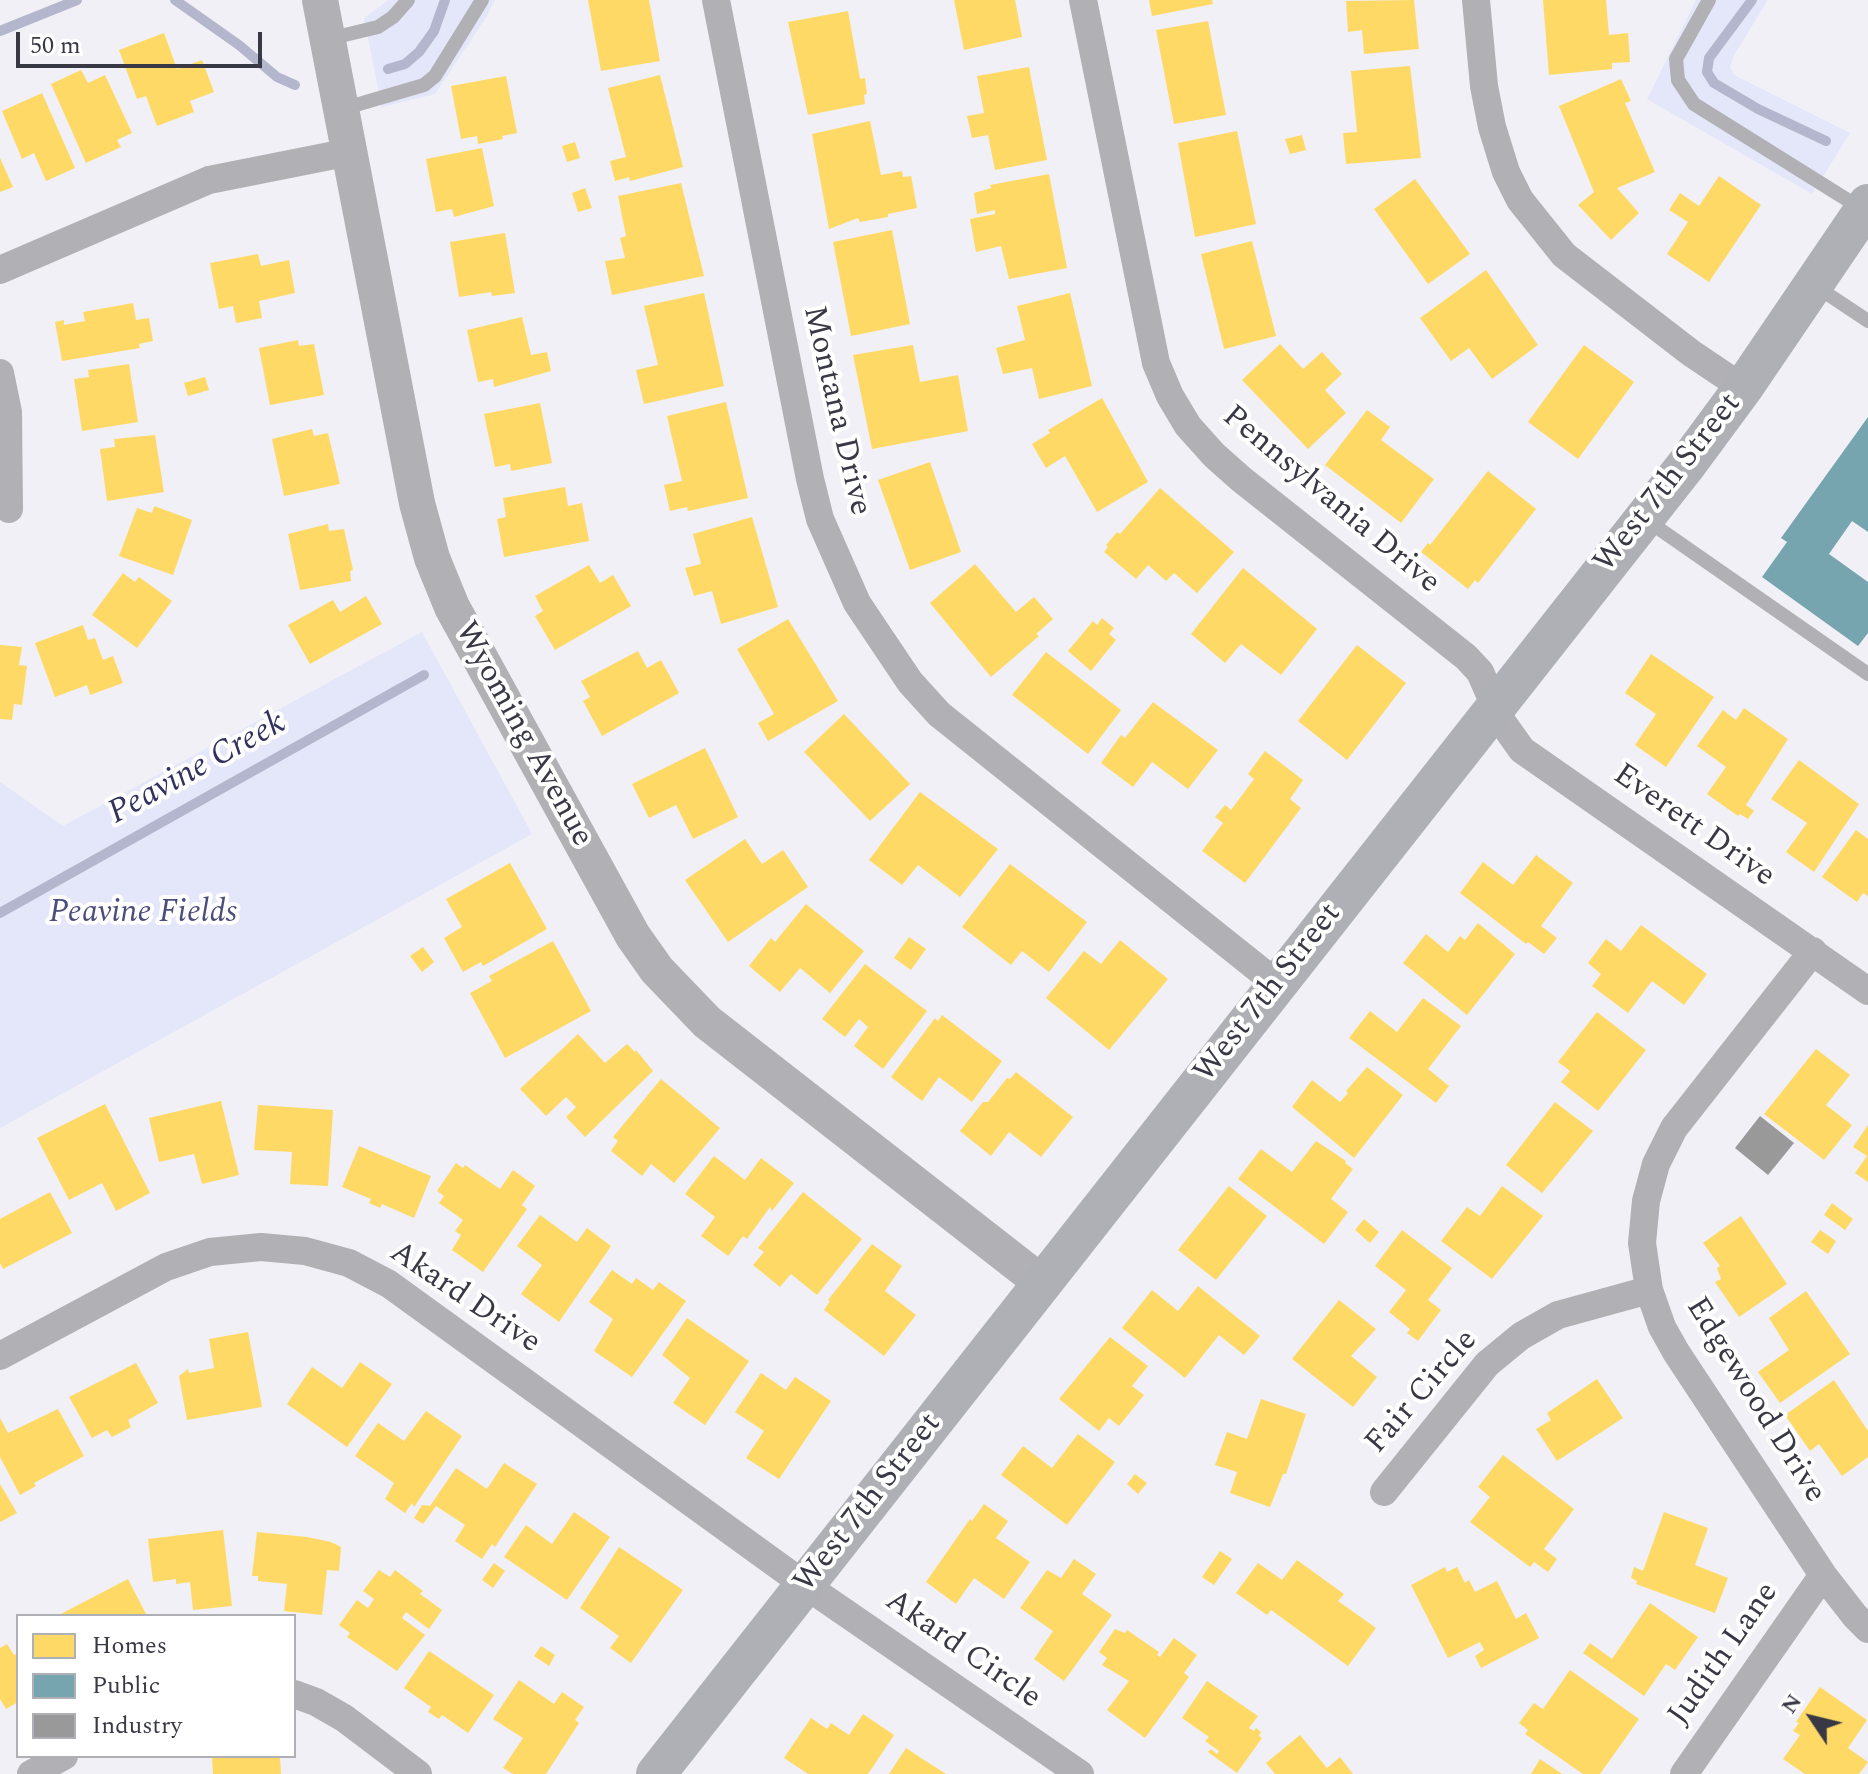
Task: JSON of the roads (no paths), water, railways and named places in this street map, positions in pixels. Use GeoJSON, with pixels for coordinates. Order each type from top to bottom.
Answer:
{"type":"FeatureCollection","features":[{"type":"Feature","properties":{"kind":"main road","name":"West 7th Street"},"geometry":{"type":"LineString","coordinates":[[656,1774],[1644,519],[1743,388],[1866,208]]}},
{"type":"Feature","properties":{"kind":"street","name":"Wyoming Avenue"},"geometry":{"type":"LineString","coordinates":[[320,0],[417,503],[432,558],[452,607],[633,936],[657,970],[707,1022],[1042,1283]]}},
{"type":"Feature","properties":{"kind":"street","name":"Montana Drive"},"geometry":{"type":"LineString","coordinates":[[716,0],[810,479],[820,519],[857,603],[901,669],[939,714],[1276,983]]}},
{"type":"Feature","properties":{"kind":"street","name":"Pennsylvania Drive"},"geometry":{"type":"LineString","coordinates":[[1083,0],[1156,363],[1170,396],[1188,426],[1214,455],[1466,657],[1480,672],[1495,707]]}},
{"type":"Feature","properties":{"kind":"street"},"geometry":{"type":"LineString","coordinates":[[1476,0],[1484,86],[1492,127],[1506,172],[1520,200],[1541,230],[1575,265],[1691,353],[1743,388]]}},
{"type":"Feature","properties":{"kind":"street"},"geometry":{"type":"LineString","coordinates":[[0,270],[209,180],[350,152]]}},
{"type":"Feature","properties":{"kind":"street"},"geometry":{"type":"LineString","coordinates":[[0,373],[8,412],[9,509]]}},
{"type":"Feature","properties":{"kind":"street","name":"Everett Drive"},"geometry":{"type":"LineString","coordinates":[[1495,707],[1510,737],[1522,750],[1868,991]]}},
{"type":"Feature","properties":{"kind":"street","name":"Edgewood Drive"},"geometry":{"type":"LineString","coordinates":[[1813,951],[1674,1128],[1656,1164],[1646,1201],[1642,1243],[1649,1290],[1662,1327],[1676,1352],[1823,1575],[1868,1629]]}},
{"type":"Feature","properties":{"kind":"street","name":"Akard Drive"},"geometry":{"type":"LineString","coordinates":[[0,1356],[166,1267],[210,1252],[261,1247],[305,1251],[349,1263],[389,1284],[805,1585]]}},
{"type":"Feature","properties":{"kind":"street","name":"Fair Circle"},"geometry":{"type":"LineString","coordinates":[[1384,1492],[1487,1364],[1521,1336],[1558,1315],[1649,1290]]}},
{"type":"Feature","properties":{"kind":"street","name":"Judith Lane"},"geometry":{"type":"LineString","coordinates":[[1684,1774],[1823,1575]]}},
{"type":"Feature","properties":{"kind":"street","name":"Akard Circle"},"geometry":{"type":"LineString","coordinates":[[805,1585],[1080,1774]]}},
{"type":"Feature","properties":{"kind":"street"},"geometry":{"type":"LineString","coordinates":[[296,1695],[344,1718],[418,1774]]}},
{"type":"Feature","properties":{"kind":"street"},"geometry":{"type":"LineString","coordinates":[[31,1774],[60,1758]]}},
{"type":"Feature","properties":{"kind":"lane"},"geometry":{"type":"LineString","coordinates":[[328,39],[378,27],[393,17],[408,0]]}},
{"type":"Feature","properties":{"kind":"lane"},"geometry":{"type":"LineString","coordinates":[[342,109],[424,85],[435,76],[482,0]]}},
{"type":"Feature","properties":{"kind":"lane"},"geometry":{"type":"LineString","coordinates":[[1709,0],[1676,59],[1678,80],[1694,104],[1866,208]]}},
{"type":"Feature","properties":{"kind":"lane"},"geometry":{"type":"LineString","coordinates":[[1813,285],[1868,321]]}},
{"type":"Feature","properties":{"kind":"lane"},"geometry":{"type":"LineString","coordinates":[[1644,519],[1868,674]]}},
{"type":"Feature","properties":{"kind":"waterway"},"geometry":{"type":"LineString","coordinates":[[0,31],[77,0]]}},
{"type":"Feature","properties":{"kind":"waterway"},"geometry":{"type":"LineString","coordinates":[[175,0],[239,45],[277,77],[295,85]]}},
{"type":"Feature","properties":{"kind":"waterway"},"geometry":{"type":"LineString","coordinates":[[388,69],[405,64],[419,52],[434,31],[445,0]]}},
{"type":"Feature","properties":{"kind":"waterway"},"geometry":{"type":"LineString","coordinates":[[1752,0],[1709,58],[1707,72],[1714,83],[1758,109],[1826,141]]}},
{"type":"Feature","properties":{"kind":"waterway","name":"Peavine Creek"},"geometry":{"type":"LineString","coordinates":[[0,913],[424,675]]}},
{"type":"Feature","properties":{"kind":"park label","name":"Peavine Fields"},"geometry":{"type":"Point","coordinates":[143,915]}}]}
